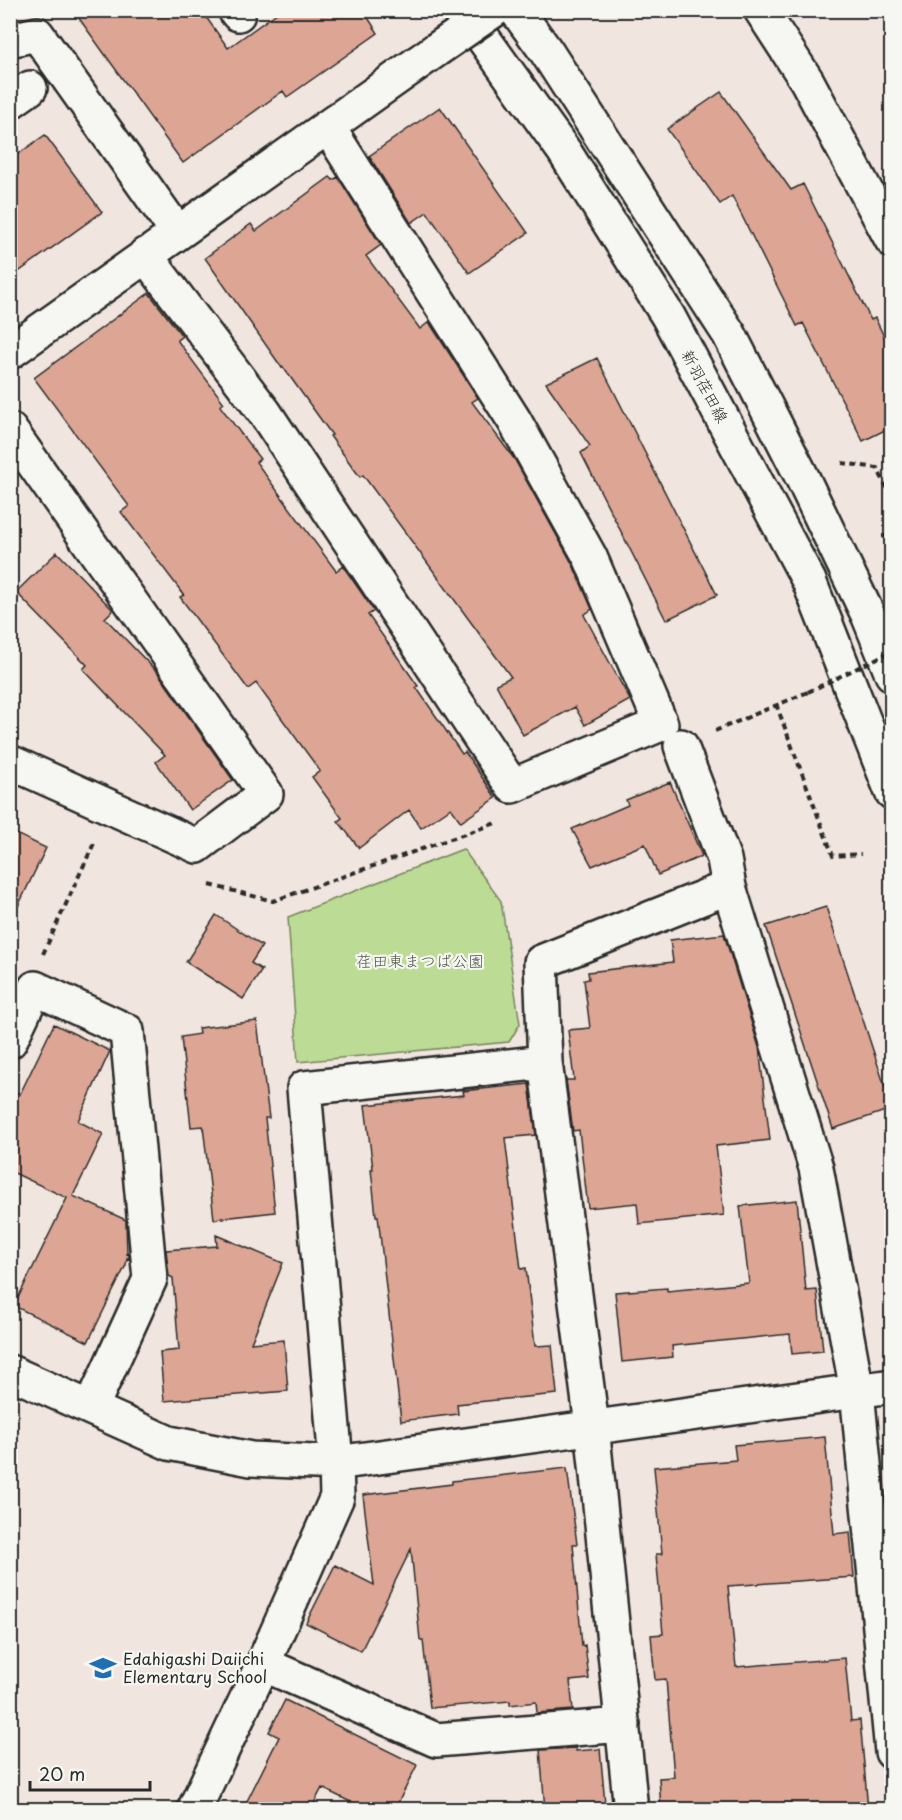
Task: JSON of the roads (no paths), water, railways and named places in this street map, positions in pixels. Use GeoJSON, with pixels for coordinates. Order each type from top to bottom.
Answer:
{"type":"FeatureCollection","features":[{"type":"Feature","properties":{"kind":"street","name":"新羽荏田線"},"geometry":{"type":"LineString","coordinates":[[464,10],[564,152],[668,316],[809,581],[891,792]]}},
{"type":"Feature","properties":{"kind":"street"},"geometry":{"type":"LineString","coordinates":[[10,352],[494,10]]}},
{"type":"Feature","properties":{"kind":"street"},"geometry":{"type":"LineString","coordinates":[[516,10],[546,51],[729,334],[865,607],[891,674]]}},
{"type":"Feature","properties":{"kind":"street"},"geometry":{"type":"LineString","coordinates":[[761,10],[807,81],[891,240]]}},
{"type":"Feature","properties":{"kind":"street"},"geometry":{"type":"LineString","coordinates":[[10,40],[38,34],[177,232]]}},
{"type":"Feature","properties":{"kind":"street"},"geometry":{"type":"LineString","coordinates":[[145,255],[265,413],[512,786],[661,724],[590,557],[514,420],[328,127]]}},
{"type":"Feature","properties":{"kind":"street"},"geometry":{"type":"LineString","coordinates":[[10,430],[266,794],[197,846],[10,762]]}},
{"type":"Feature","properties":{"kind":"street"},"geometry":{"type":"LineString","coordinates":[[681,746],[724,859],[729,887],[816,1168],[857,1391],[891,1752]]}},
{"type":"Feature","properties":{"kind":"street"},"geometry":{"type":"LineString","coordinates":[[631,1809],[592,1426],[545,1062],[541,962],[729,887]]}},
{"type":"Feature","properties":{"kind":"street"},"geometry":{"type":"LineString","coordinates":[[10,1041],[35,988],[127,1031],[150,1279],[91,1408]]}},
{"type":"Feature","properties":{"kind":"street"},"geometry":{"type":"LineString","coordinates":[[194,1809],[263,1664],[337,1497],[304,1088],[545,1062]]}},
{"type":"Feature","properties":{"kind":"street"},"geometry":{"type":"LineString","coordinates":[[10,1372],[169,1443],[251,1459],[336,1463],[891,1386]]}},
{"type":"Feature","properties":{"kind":"street"},"geometry":{"type":"LineString","coordinates":[[263,1664],[436,1740],[623,1725]]}},
{"type":"Feature","properties":{"kind":"place","name":"Edahigashi Daiichi Elementary School"},"geometry":{"type":"Point","coordinates":[103,1668]}},
{"type":"Feature","properties":{"kind":"park label","name":"荏田東まつば公園"},"geometry":{"type":"Point","coordinates":[420,961]}}]}
